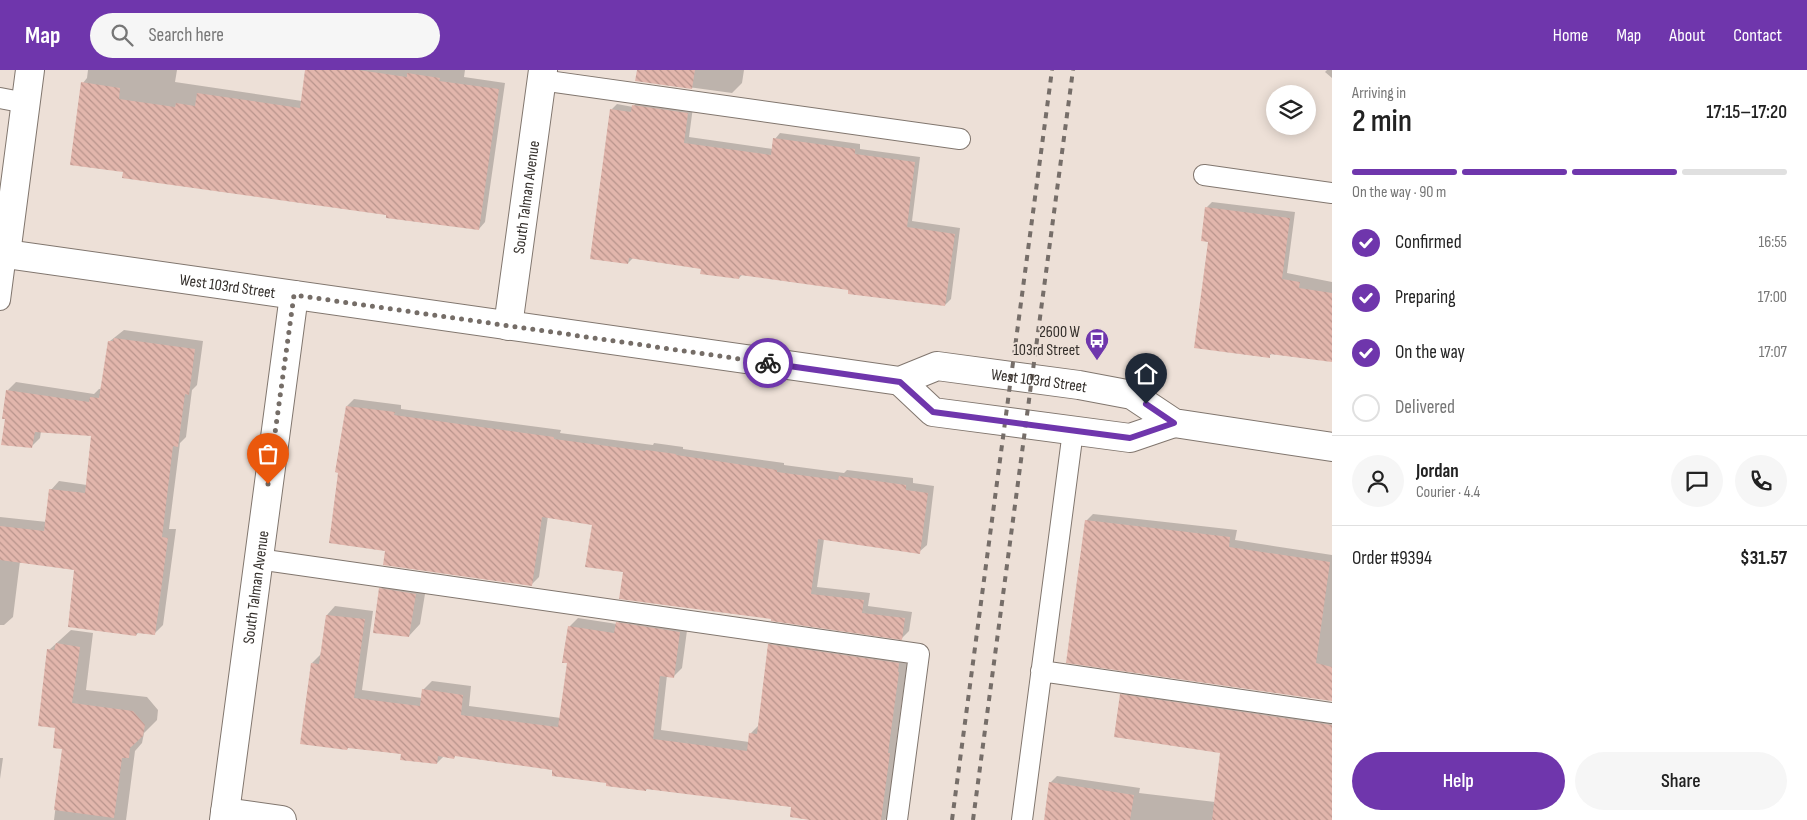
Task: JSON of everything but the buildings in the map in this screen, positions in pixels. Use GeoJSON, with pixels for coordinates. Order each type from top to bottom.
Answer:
{"type":"FeatureCollection","features":[{"type":"Feature","properties":{"kind":"main road"},"geometry":{"type":"LineString","coordinates":[[3,254],[13,101],[30,70]]}},
{"type":"Feature","properties":{"kind":"main road","name":"South Talman Avenue"},"geometry":{"type":"LineString","coordinates":[[508,326],[542,75]]}},
{"type":"Feature","properties":{"kind":"main road","name":"West 103rd Street"},"geometry":{"type":"LineString","coordinates":[[3,254],[900,382],[937,366],[1078,385],[1132,395],[1174,423],[1332,447]]}},
{"type":"Feature","properties":{"kind":"main road","name":"South Talman Avenue"},"geometry":{"type":"LineString","coordinates":[[225,816],[294,295]]}},
{"type":"Feature","properties":{"kind":"main road","name":"West 103rd Street"},"geometry":{"type":"LineString","coordinates":[[900,382],[933,412],[1130,438],[1174,423]]}},
{"type":"Feature","properties":{"kind":"main road"},"geometry":{"type":"LineString","coordinates":[[225,816],[282,820]]}},
{"type":"Feature","properties":{"kind":"lane"},"geometry":{"type":"LineString","coordinates":[[542,75],[960,139]]}},
{"type":"Feature","properties":{"kind":"lane"},"geometry":{"type":"LineString","coordinates":[[1204,175],[1332,193]]}},
{"type":"Feature","properties":{"kind":"lane"},"geometry":{"type":"LineString","coordinates":[[0,300],[3,254]]}},
{"type":"Feature","properties":{"kind":"lane"},"geometry":{"type":"LineString","coordinates":[[1022,820],[1073,431]]}},
{"type":"Feature","properties":{"kind":"lane"},"geometry":{"type":"LineString","coordinates":[[258,559],[919,654],[897,820]]}},
{"type":"Feature","properties":{"kind":"lane"},"geometry":{"type":"LineString","coordinates":[[1041,671],[1332,713]]}},
{"type":"Feature","properties":{"kind":"railway"},"geometry":{"type":"LineString","coordinates":[[952,820],[1052,70]]}},
{"type":"Feature","properties":{"kind":"railway"},"geometry":{"type":"LineString","coordinates":[[973,820],[1073,70]]}},
{"type":"Feature","properties":{"kind":"way so far"},"geometry":{"type":"LineString","coordinates":[[268,484],[294,295],[768,363]]}},
{"type":"Feature","properties":{"kind":"place","name":"2600 W 103rd Street"},"geometry":{"type":"Point","coordinates":[1097,361]}},
{"type":"Feature","properties":{"kind":"route"},"geometry":{"type":"LineString","coordinates":[[768,363],[900,382],[933,412],[1130,438],[1174,423],[1146,404]]}}]}
